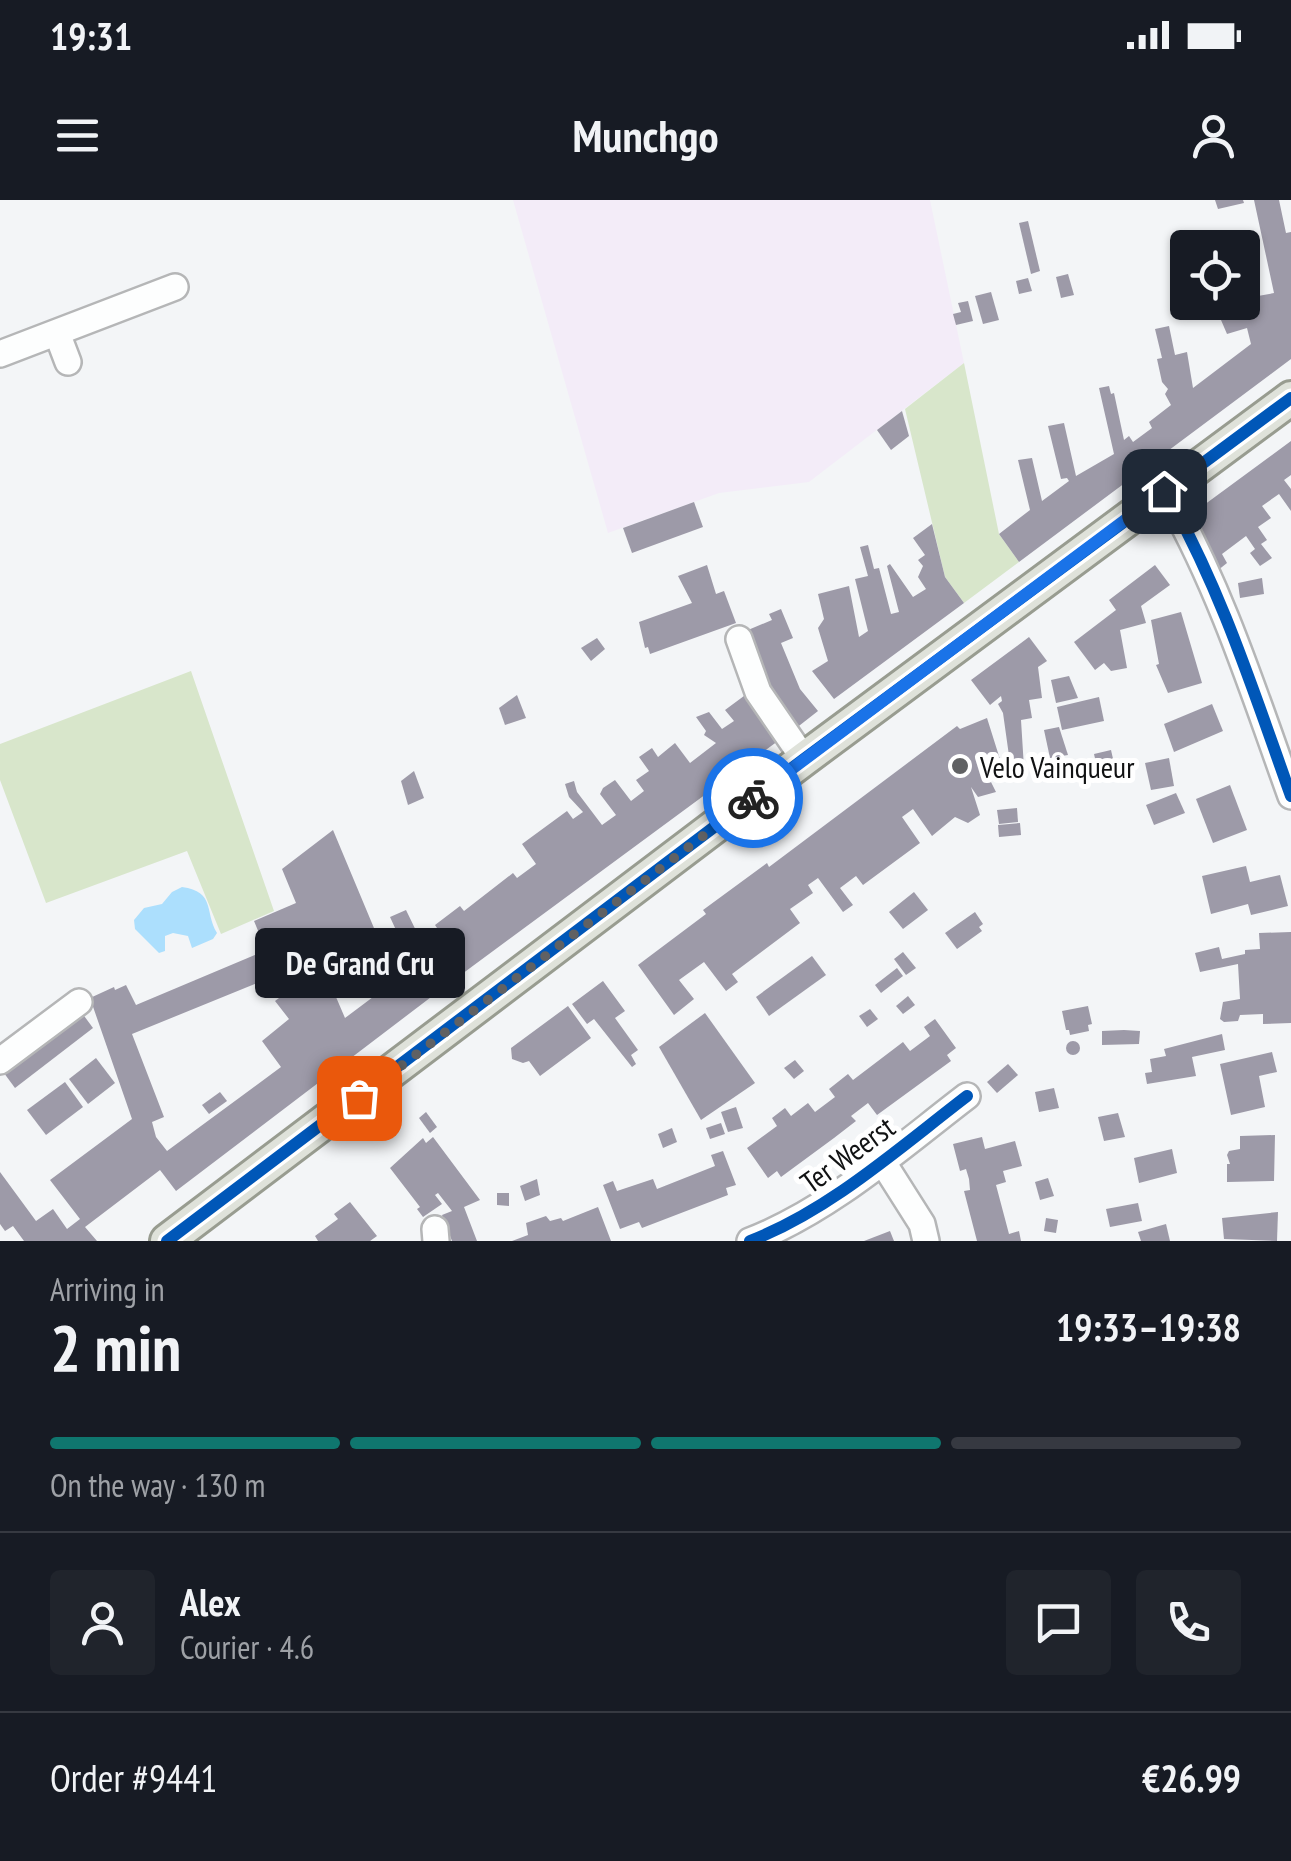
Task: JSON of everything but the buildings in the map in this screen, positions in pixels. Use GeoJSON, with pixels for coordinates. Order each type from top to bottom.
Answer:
{"type":"FeatureCollection","features":[{"type":"Feature","properties":{"kind":"main road"},"geometry":{"type":"LineString","coordinates":[[167,1241],[804,759],[1291,398]]}},
{"type":"Feature","properties":{"kind":"street"},"geometry":{"type":"LineString","coordinates":[[0,354],[174,287]]}},
{"type":"Feature","properties":{"kind":"street"},"geometry":{"type":"LineString","coordinates":[[57,332],[68,362]]}},
{"type":"Feature","properties":{"kind":"street"},"geometry":{"type":"LineString","coordinates":[[1164,491],[1200,559],[1236,643],[1291,796]]}},
{"type":"Feature","properties":{"kind":"street"},"geometry":{"type":"LineString","coordinates":[[738,639],[758,692],[804,759]]}},
{"type":"Feature","properties":{"kind":"street"},"geometry":{"type":"LineString","coordinates":[[0,1061],[80,1002]]}},
{"type":"Feature","properties":{"kind":"street","name":"Ter Weerst"},"geometry":{"type":"LineString","coordinates":[[750,1241],[788,1226],[966,1096]]}},
{"type":"Feature","properties":{"kind":"street","name":"Ter Weerst"},"geometry":{"type":"LineString","coordinates":[[882,1161],[922,1224],[926,1241]]}},
{"type":"Feature","properties":{"kind":"shaded area"},"geometry":{"type":"Polygon","coordinates":[[[513,200],[930,200],[964,363],[809,482],[719,493],[608,533],[513,200]]]}},
{"type":"Feature","properties":{"kind":"green space"},"geometry":{"type":"Polygon","coordinates":[[[964,363],[999,534],[1019,562],[964,603],[945,577],[905,409],[964,363]]]}},
{"type":"Feature","properties":{"kind":"green space"},"geometry":{"type":"Polygon","coordinates":[[[191,671],[274,911],[221,934],[187,851],[46,903],[0,780],[0,744],[191,671]]]}},
{"type":"Feature","properties":{"kind":"water"},"geometry":{"type":"Polygon","coordinates":[[[182,887],[205,898],[217,933],[213,939],[192,948],[188,936],[173,933],[165,936],[165,951],[159,953],[135,929],[134,920],[144,908],[162,904],[182,887]]]}},
{"type":"Feature","properties":{"kind":"cycle path"},"geometry":{"type":"LineString","coordinates":[[167,1241],[804,759],[1291,398]]}},
{"type":"Feature","properties":{"kind":"cycle path"},"geometry":{"type":"LineString","coordinates":[[1165,491],[1219,602],[1291,796]]}},
{"type":"Feature","properties":{"kind":"cycle path"},"geometry":{"type":"LineString","coordinates":[[750,1241],[836,1195],[967,1096]]}},
{"type":"Feature","properties":{"kind":"way so far"},"geometry":{"type":"LineString","coordinates":[[359,1098],[753,798]]}},
{"type":"Feature","properties":{"kind":"place","name":"Velo Vainqueur"},"geometry":{"type":"Point","coordinates":[960,766]}},
{"type":"Feature","properties":{"kind":"place","name":"De Grand Cru"},"geometry":{"type":"Point","coordinates":[359,1098]}},
{"type":"Feature","properties":{"kind":"route"},"geometry":{"type":"LineString","coordinates":[[753,798],[1164,491]]}}]}
